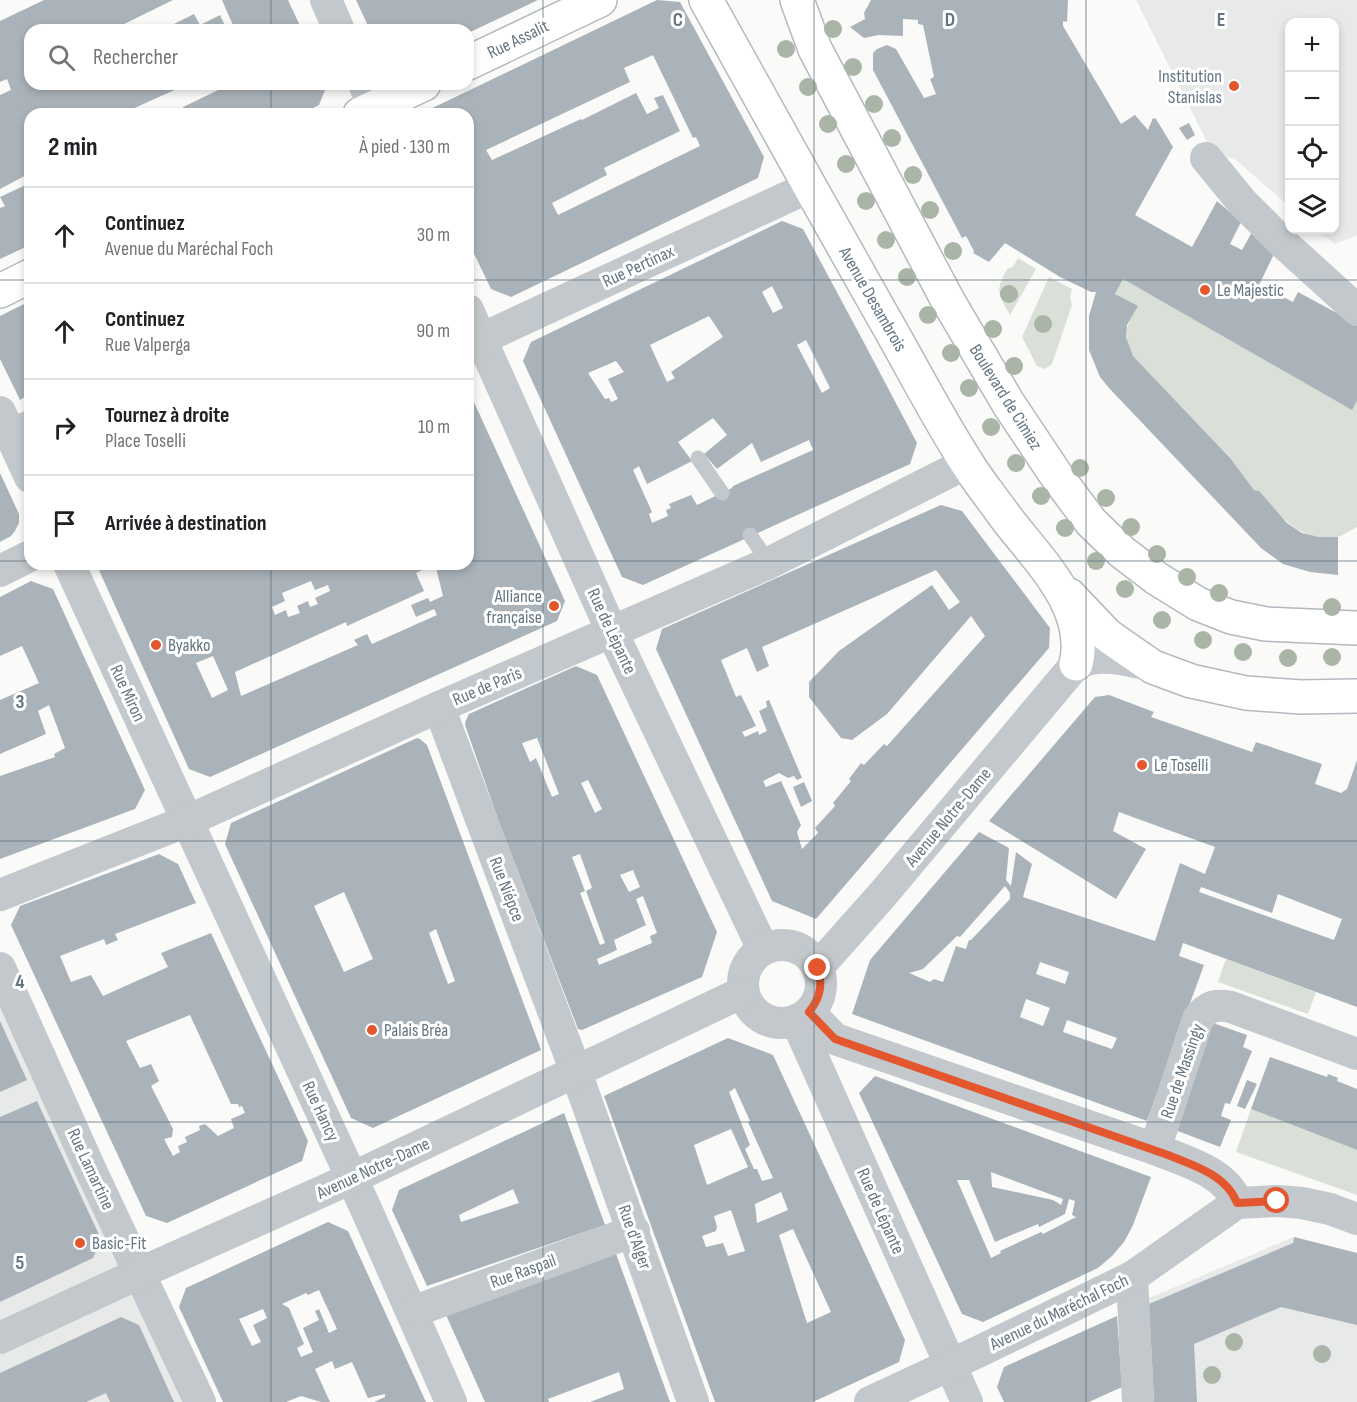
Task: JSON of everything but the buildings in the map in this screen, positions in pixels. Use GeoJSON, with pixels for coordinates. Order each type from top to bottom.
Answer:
{"type":"FeatureCollection","features":[{"type":"Feature","properties":{"kind":"street"},"geometry":{"type":"LineString","coordinates":[[326,0],[336,24]]}},
{"type":"Feature","properties":{"kind":"street","name":"Rue Assalit"},"geometry":{"type":"LineString","coordinates":[[474,60],[600,0]]}},
{"type":"Feature","properties":{"kind":"street","name":"Avenue Desambrois"},"geometry":{"type":"LineString","coordinates":[[706,0],[809,187],[967,463],[1025,544],[1059,585],[1107,635],[1153,667]]}},
{"type":"Feature","properties":{"kind":"street","name":"Boulevard de Cimiez"},"geometry":{"type":"LineString","coordinates":[[798,0],[815,49],[947,299],[1008,403],[1056,475],[1091,522],[1122,552],[1156,578],[1198,604],[1231,617],[1266,624],[1357,628]]}},
{"type":"Feature","properties":{"kind":"street"},"geometry":{"type":"LineString","coordinates":[[369,105],[408,90]]}},
{"type":"Feature","properties":{"kind":"street"},"geometry":{"type":"LineString","coordinates":[[1206,158],[1242,202],[1283,243],[1357,310]]}},
{"type":"Feature","properties":{"kind":"street","name":"Rue Pertinax"},"geometry":{"type":"LineString","coordinates":[[475,342],[809,187]]}},
{"type":"Feature","properties":{"kind":"street"},"geometry":{"type":"LineString","coordinates":[[0,291],[24,279]]}},
{"type":"Feature","properties":{"kind":"street","name":"Rue de Lépante"},"geometry":{"type":"LineString","coordinates":[[475,342],[763,949]]}},
{"type":"Feature","properties":{"kind":"street"},"geometry":{"type":"LineString","coordinates":[[12,418],[24,457]]}},
{"type":"Feature","properties":{"kind":"street","name":"Rue de Paris"},"geometry":{"type":"LineString","coordinates":[[0,895],[187,821],[439,707],[769,563],[967,463]]}},
{"type":"Feature","properties":{"kind":"street"},"geometry":{"type":"LineString","coordinates":[[0,571],[24,559]]}},
{"type":"Feature","properties":{"kind":"street","name":"Rue Miron"},"geometry":{"type":"LineString","coordinates":[[72,570],[187,821]]}},
{"type":"Feature","properties":{"kind":"street","name":"Avenue Desambrois"},"geometry":{"type":"LineString","coordinates":[[1059,585],[1073,615],[1079,639],[1080,648],[1076,664]]}},
{"type":"Feature","properties":{"kind":"street","name":"Avenue Desambrois"},"geometry":{"type":"LineString","coordinates":[[1076,664],[1085,660],[1120,658],[1191,681],[1246,693],[1301,698],[1357,696]]}},
{"type":"Feature","properties":{"kind":"street","name":"Avenue Notre-Dame"},"geometry":{"type":"LineString","coordinates":[[818,968],[1076,664]]}},
{"type":"Feature","properties":{"kind":"street","name":"Rue Niépce"},"geometry":{"type":"LineString","coordinates":[[439,707],[576,1072]]}},
{"type":"Feature","properties":{"kind":"street","name":"Rue Hancy"},"geometry":{"type":"LineString","coordinates":[[187,821],[352,1178],[451,1402]]}},
{"type":"Feature","properties":{"kind":"street"},"geometry":{"type":"LineString","coordinates":[[775,945],[788,945],[805,953],[818,968],[821,979],[816,1003],[802,1016],[783,1023],[769,1021],[757,1015],[748,1005],[743,992],[742,979],[753,957],[763,949],[775,945]]}},
{"type":"Feature","properties":{"kind":"street","name":"Rue Lamartine"},"geometry":{"type":"LineString","coordinates":[[0,968],[93,1175],[200,1402]]}},
{"type":"Feature","properties":{"kind":"street","name":"Avenue Notre-Dame"},"geometry":{"type":"LineString","coordinates":[[0,1338],[352,1178],[743,992]]}},
{"type":"Feature","properties":{"kind":"street","name":"Rue de Massingy"},"geometry":{"type":"LineString","coordinates":[[1155,1149],[1198,1020],[1208,1007],[1215,1005],[1231,1007],[1357,1054]]}},
{"type":"Feature","properties":{"kind":"street"},"geometry":{"type":"LineString","coordinates":[[802,1016],[835,1039],[1155,1149],[1194,1165],[1222,1181],[1237,1203],[1277,1201],[1302,1203],[1330,1209],[1357,1219]]}},
{"type":"Feature","properties":{"kind":"street","name":"Rue de Lépante"},"geometry":{"type":"LineString","coordinates":[[802,1016],[966,1402]]}},
{"type":"Feature","properties":{"kind":"street","name":"Rue d'Alger"},"geometry":{"type":"LineString","coordinates":[[576,1072],[693,1402]]}},
{"type":"Feature","properties":{"kind":"street","name":"Avenue du Maréchal Foch"},"geometry":{"type":"LineString","coordinates":[[870,1402],[1131,1277],[1237,1203]]}},
{"type":"Feature","properties":{"kind":"street","name":"Rue Raspail"},"geometry":{"type":"LineString","coordinates":[[412,1312],[634,1231]]}},
{"type":"Feature","properties":{"kind":"street"},"geometry":{"type":"LineString","coordinates":[[1131,1277],[1138,1402]]}},
{"type":"Feature","properties":{"kind":"lane"},"geometry":{"type":"LineString","coordinates":[[698,458],[722,493]]}},
{"type":"Feature","properties":{"kind":"lane"},"geometry":{"type":"LineString","coordinates":[[750,535],[769,563]]}},
{"type":"Feature","properties":{"kind":"shaded area","name":"Institution Stanislas"},"geometry":{"type":"Polygon","coordinates":[[[1136,0],[1357,0],[1357,235],[1335,244],[1323,234],[1339,234],[1339,18],[1285,18],[1285,203],[1236,160],[1211,150],[1136,0]]]}},
{"type":"Feature","properties":{"kind":"shaded area"},"geometry":{"type":"Polygon","coordinates":[[[1018,258],[1036,269],[1010,315],[1001,297],[1000,288],[1007,269],[1013,267],[1018,258]]]}},
{"type":"Feature","properties":{"kind":"shaded area"},"geometry":{"type":"Polygon","coordinates":[[[1049,277],[1072,289],[1070,297],[1072,305],[1052,364],[1045,369],[1037,366],[1022,337],[1049,277]]]}},
{"type":"Feature","properties":{"kind":"shaded area"},"geometry":{"type":"Polygon","coordinates":[[[1123,279],[1352,409],[1357,401],[1357,527],[1336,537],[1312,535],[1291,525],[1259,491],[1254,490],[1231,459],[1133,356],[1127,342],[1127,331],[1137,306],[1115,294],[1123,279]]]}},
{"type":"Feature","properties":{"kind":"shaded area"},"geometry":{"type":"Polygon","coordinates":[[[1226,959],[1316,992],[1308,1014],[1218,982],[1226,959]]]}},
{"type":"Feature","properties":{"kind":"shaded area"},"geometry":{"type":"Polygon","coordinates":[[[0,983],[189,1402],[0,1402],[0,983]]]}},
{"type":"Feature","properties":{"kind":"shaded area"},"geometry":{"type":"Polygon","coordinates":[[[1251,1109],[1357,1150],[1357,1195],[1236,1152],[1251,1109]]]}},
{"type":"Feature","properties":{"kind":"shaded area"},"geometry":{"type":"Polygon","coordinates":[[[1294,1237],[1357,1253],[1357,1402],[1154,1402],[1149,1298],[1294,1237]]]}},
{"type":"Feature","properties":{"kind":"place","name":"Institution Stanislas"},"geometry":{"type":"Point","coordinates":[1234,86]}},
{"type":"Feature","properties":{"kind":"place","name":"Le Majestic"},"geometry":{"type":"Point","coordinates":[1205,290]}},
{"type":"Feature","properties":{"kind":"place","name":"Alliance française"},"geometry":{"type":"Point","coordinates":[554,606]}},
{"type":"Feature","properties":{"kind":"place","name":"Byakko"},"geometry":{"type":"Point","coordinates":[156,645]}},
{"type":"Feature","properties":{"kind":"place","name":"Le Toselli"},"geometry":{"type":"Point","coordinates":[1142,765]}},
{"type":"Feature","properties":{"kind":"place","name":"Palais Bréa"},"geometry":{"type":"Point","coordinates":[372,1030]}},
{"type":"Feature","properties":{"kind":"place","name":"Basic-Fit"},"geometry":{"type":"Point","coordinates":[80,1243]}},
{"type":"Feature","properties":{"kind":"route"},"geometry":{"type":"LineString","coordinates":[[818,968],[821,979],[820,991],[816,1003],[809,1012],[835,1039],[1155,1149],[1194,1165],[1222,1181],[1237,1203],[1277,1201]]}}]}
